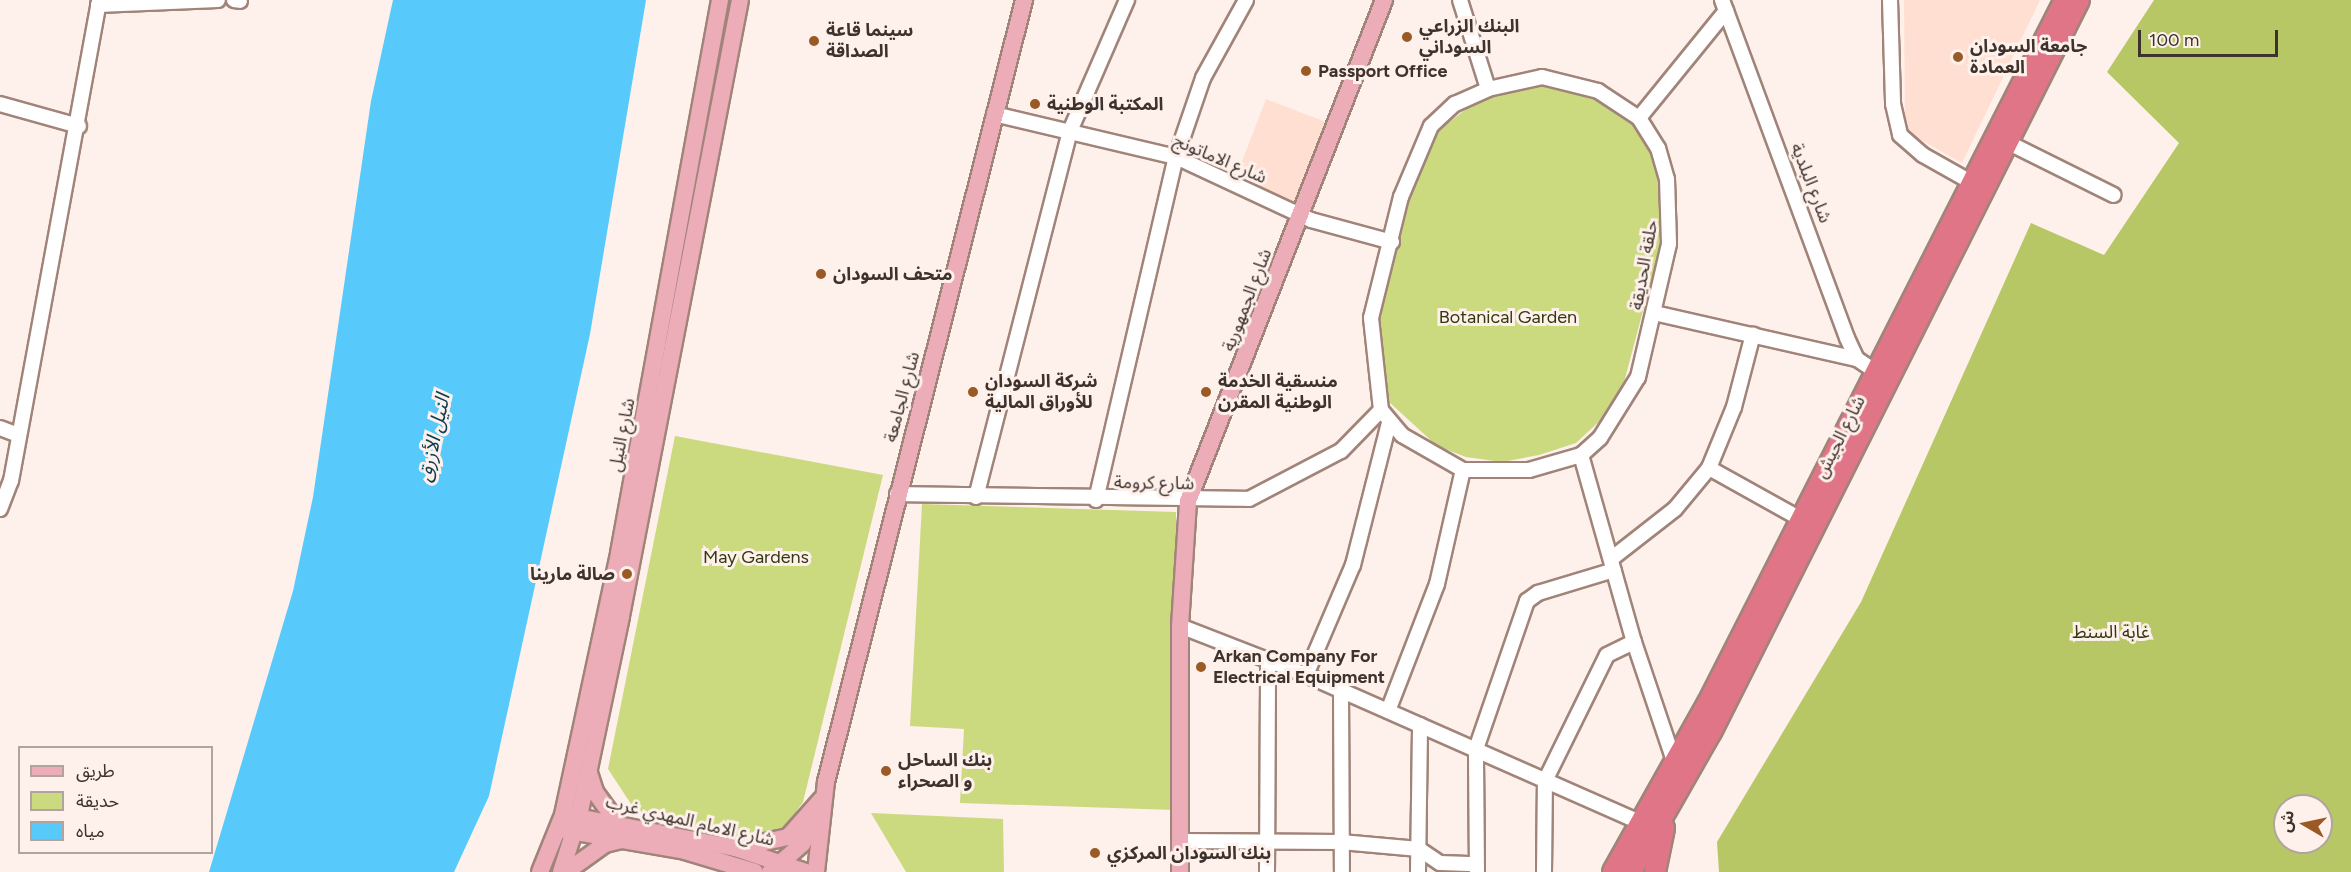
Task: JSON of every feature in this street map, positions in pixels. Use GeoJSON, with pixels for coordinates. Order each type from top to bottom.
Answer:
{"type":"FeatureCollection","features":[{"type":"Feature","properties":{"kind":"highway","name":"شارع الجيش"},"geometry":{"type":"LineString","coordinates":[[1622,866],[1641,823],[1676,764],[1798,518],[1971,182],[2075,0]]}},
{"type":"Feature","properties":{"kind":"highway","name":"شارع الجيش"},"geometry":{"type":"LineString","coordinates":[[1622,866],[1666,814],[2007,142],[2075,0]]}},
{"type":"Feature","properties":{"kind":"highway"},"geometry":{"type":"LineString","coordinates":[[1655,872],[1666,814]]}},
{"type":"Feature","properties":{"kind":"highway"},"geometry":{"type":"LineString","coordinates":[[1606,872],[1622,866]]}},
{"type":"Feature","properties":{"kind":"main road","name":"شارع النيل"},"geometry":{"type":"LineString","coordinates":[[564,872],[569,823],[595,702],[685,240],[705,90],[720,0]]}},
{"type":"Feature","properties":{"kind":"main road","name":"شارع النيل"},"geometry":{"type":"LineString","coordinates":[[685,240],[724,93],[740,0]]}},
{"type":"Feature","properties":{"kind":"main road","name":"شارع الجامعة"},"geometry":{"type":"LineString","coordinates":[[775,867],[810,833],[822,801],[897,494],[1024,0]]}},
{"type":"Feature","properties":{"kind":"main road","name":"شارع الجمهورية"},"geometry":{"type":"LineString","coordinates":[[1180,872],[1180,626],[1188,501],[1384,0]]}},
{"type":"Feature","properties":{"kind":"main road"},"geometry":{"type":"LineString","coordinates":[[705,90],[724,93]]}},
{"type":"Feature","properties":{"kind":"main road","name":"شارع النيل"},"geometry":{"type":"LineString","coordinates":[[540,872],[569,823],[588,771],[595,702]]}},
{"type":"Feature","properties":{"kind":"main road"},"geometry":{"type":"LineString","coordinates":[[564,872],[622,831],[595,792],[588,771]]}},
{"type":"Feature","properties":{"kind":"main road"},"geometry":{"type":"LineString","coordinates":[[730,860],[788,837],[822,801]]}},
{"type":"Feature","properties":{"kind":"main road","name":"شارع الجامعة"},"geometry":{"type":"LineString","coordinates":[[816,872],[822,801]]}},
{"type":"Feature","properties":{"kind":"main road","name":"شارع الامام المهدي غرب"},"geometry":{"type":"LineString","coordinates":[[569,823],[622,831],[730,860],[806,872]]}},
{"type":"Feature","properties":{"kind":"main road","name":"شارع الامام المهدي غرب"},"geometry":{"type":"LineString","coordinates":[[730,860],[755,872]]}},
{"type":"Feature","properties":{"kind":"street"},"geometry":{"type":"LineString","coordinates":[[0,508],[18,435],[79,126],[99,2],[218,0]]}},
{"type":"Feature","properties":{"kind":"street"},"geometry":{"type":"LineString","coordinates":[[976,497],[1070,131],[1127,0]]}},
{"type":"Feature","properties":{"kind":"street"},"geometry":{"type":"LineString","coordinates":[[1096,500],[1176,157],[1203,78],[1246,0]]}},
{"type":"Feature","properties":{"kind":"street"},"geometry":{"type":"LineString","coordinates":[[1460,0],[1488,89]]}},
{"type":"Feature","properties":{"kind":"street"},"geometry":{"type":"LineString","coordinates":[[1890,0],[1893,104],[1900,135],[1923,155],[1971,182]]}},
{"type":"Feature","properties":{"kind":"street"},"geometry":{"type":"LineString","coordinates":[[1639,118],[1724,5]]}},
{"type":"Feature","properties":{"kind":"street","name":"شارع البلدية"},"geometry":{"type":"LineString","coordinates":[[1724,5],[1857,359]]}},
{"type":"Feature","properties":{"kind":"street","name":"حلقة الحديقة"},"geometry":{"type":"LineString","coordinates":[[1516,78],[1569,81],[1598,91],[1639,118],[1658,148],[1671,214],[1654,313],[1628,400],[1581,455],[1504,474],[1463,470],[1432,456],[1389,423],[1381,410],[1371,318],[1412,164],[1431,126],[1455,104],[1488,89],[1516,78]]}},
{"type":"Feature","properties":{"kind":"street"},"geometry":{"type":"LineString","coordinates":[[0,104],[79,126]]}},
{"type":"Feature","properties":{"kind":"street","name":"شارع الاماتونج"},"geometry":{"type":"LineString","coordinates":[[994,114],[1176,157],[1301,214],[1392,242]]}},
{"type":"Feature","properties":{"kind":"street"},"geometry":{"type":"LineString","coordinates":[[2007,142],[2114,195]]}},
{"type":"Feature","properties":{"kind":"street"},"geometry":{"type":"LineString","coordinates":[[1654,313],[1857,359],[1875,370]]}},
{"type":"Feature","properties":{"kind":"street"},"geometry":{"type":"LineString","coordinates":[[1180,841],[1341,842],[1419,849],[1440,863],[1477,868],[1476,748],[1527,601],[1538,593],[1612,565],[1675,509],[1709,468],[1734,407],[1754,334]]}},
{"type":"Feature","properties":{"kind":"street","name":"شارع كرومة"},"geometry":{"type":"LineString","coordinates":[[897,494],[1227,501],[1269,492],[1341,451],[1381,410]]}},
{"type":"Feature","properties":{"kind":"street"},"geometry":{"type":"LineString","coordinates":[[1305,675],[1353,565],[1389,423]]}},
{"type":"Feature","properties":{"kind":"street"},"geometry":{"type":"LineString","coordinates":[[0,428],[18,435]]}},
{"type":"Feature","properties":{"kind":"street"},"geometry":{"type":"LineString","coordinates":[[1581,455],[1634,642],[1676,764]]}},
{"type":"Feature","properties":{"kind":"street"},"geometry":{"type":"LineString","coordinates":[[1709,468],[1798,518]]}},
{"type":"Feature","properties":{"kind":"street"},"geometry":{"type":"LineString","coordinates":[[1388,711],[1437,584],[1463,470]]}},
{"type":"Feature","properties":{"kind":"street"},"geometry":{"type":"LineString","coordinates":[[1180,626],[1268,659],[1476,748],[1641,823]]}},
{"type":"Feature","properties":{"kind":"street"},"geometry":{"type":"LineString","coordinates":[[1544,872],[1545,781],[1607,655],[1634,642]]}},
{"type":"Feature","properties":{"kind":"street"},"geometry":{"type":"LineString","coordinates":[[1267,872],[1268,659]]}},
{"type":"Feature","properties":{"kind":"street"},"geometry":{"type":"LineString","coordinates":[[1341,691],[1342,872]]}},
{"type":"Feature","properties":{"kind":"street"},"geometry":{"type":"LineString","coordinates":[[1419,872],[1420,725]]}},
{"type":"Feature","properties":{"kind":"shaded area","name":"جامعة السودان العمادة"},"geometry":{"type":"Polygon","coordinates":[[[1904,0],[2040,0],[1962,163],[1905,131],[1904,0]]]}},
{"type":"Feature","properties":{"kind":"shaded area"},"geometry":{"type":"Polygon","coordinates":[[[1266,99],[1328,123],[1297,203],[1235,179],[1266,99]]]}},
{"type":"Feature","properties":{"kind":"green space","name":"غابة السنط"},"geometry":{"type":"Polygon","coordinates":[[[2154,0],[2351,0],[2351,872],[1719,872],[1717,842],[1861,602],[2031,223],[2104,255],[2179,143],[2107,72],[2154,0]]]}},
{"type":"Feature","properties":{"kind":"green space","name":"Botanical Garden"},"geometry":{"type":"Polygon","coordinates":[[[1542,85],[1595,98],[1632,124],[1651,151],[1658,181],[1661,243],[1623,386],[1604,417],[1576,443],[1539,455],[1502,462],[1466,457],[1437,446],[1388,401],[1380,368],[1378,307],[1419,163],[1436,132],[1486,94],[1542,85]]]}},
{"type":"Feature","properties":{"kind":"green space","name":"May Gardens"},"geometry":{"type":"Polygon","coordinates":[[[675,436],[883,475],[803,802],[785,827],[761,837],[738,839],[635,810],[608,769],[675,436]]]}},
{"type":"Feature","properties":{"kind":"green space"},"geometry":{"type":"Polygon","coordinates":[[[922,504],[1176,512],[1175,810],[960,803],[964,729],[910,726],[922,504]]]}},
{"type":"Feature","properties":{"kind":"green space"},"geometry":{"type":"Polygon","coordinates":[[[871,813],[1003,819],[1004,872],[906,872],[871,813]]]}},
{"type":"Feature","properties":{"kind":"water","name":"النيل الأزرق"},"geometry":{"type":"Polygon","coordinates":[[[393,0],[646,0],[590,334],[489,796],[454,872],[209,872],[293,591],[313,497],[371,101],[393,0]]]}},
{"type":"Feature","properties":{"kind":"place","name":"البنك الزراعي السوداني"},"geometry":{"type":"Point","coordinates":[1407,37]}},
{"type":"Feature","properties":{"kind":"place","name":"سينما قاعة الصداقة"},"geometry":{"type":"Point","coordinates":[814,41]}},
{"type":"Feature","properties":{"kind":"place","name":"جامعة السودان العمادة"},"geometry":{"type":"Point","coordinates":[1958,57]}},
{"type":"Feature","properties":{"kind":"place","name":"Passport Office"},"geometry":{"type":"Point","coordinates":[1306,71]}},
{"type":"Feature","properties":{"kind":"place","name":"المكتبة الوطنية"},"geometry":{"type":"Point","coordinates":[1035,104]}},
{"type":"Feature","properties":{"kind":"place","name":"متحف السودان"},"geometry":{"type":"Point","coordinates":[821,274]}},
{"type":"Feature","properties":{"kind":"place","name":"شركة السودان للأوراق المالية"},"geometry":{"type":"Point","coordinates":[973,392]}},
{"type":"Feature","properties":{"kind":"place","name":"منسقية الخدمة الوطنية المقرن"},"geometry":{"type":"Point","coordinates":[1206,392]}},
{"type":"Feature","properties":{"kind":"place","name":"صالة مارينا"},"geometry":{"type":"Point","coordinates":[627,574]}},
{"type":"Feature","properties":{"kind":"place","name":"Arkan Company For Electrical Equipment"},"geometry":{"type":"Point","coordinates":[1201,667]}},
{"type":"Feature","properties":{"kind":"place","name":"بنك الساحل و الصحراء"},"geometry":{"type":"Point","coordinates":[886,771]}},
{"type":"Feature","properties":{"kind":"place","name":"بنك السودان المركزي"},"geometry":{"type":"Point","coordinates":[1095,853]}}]}
